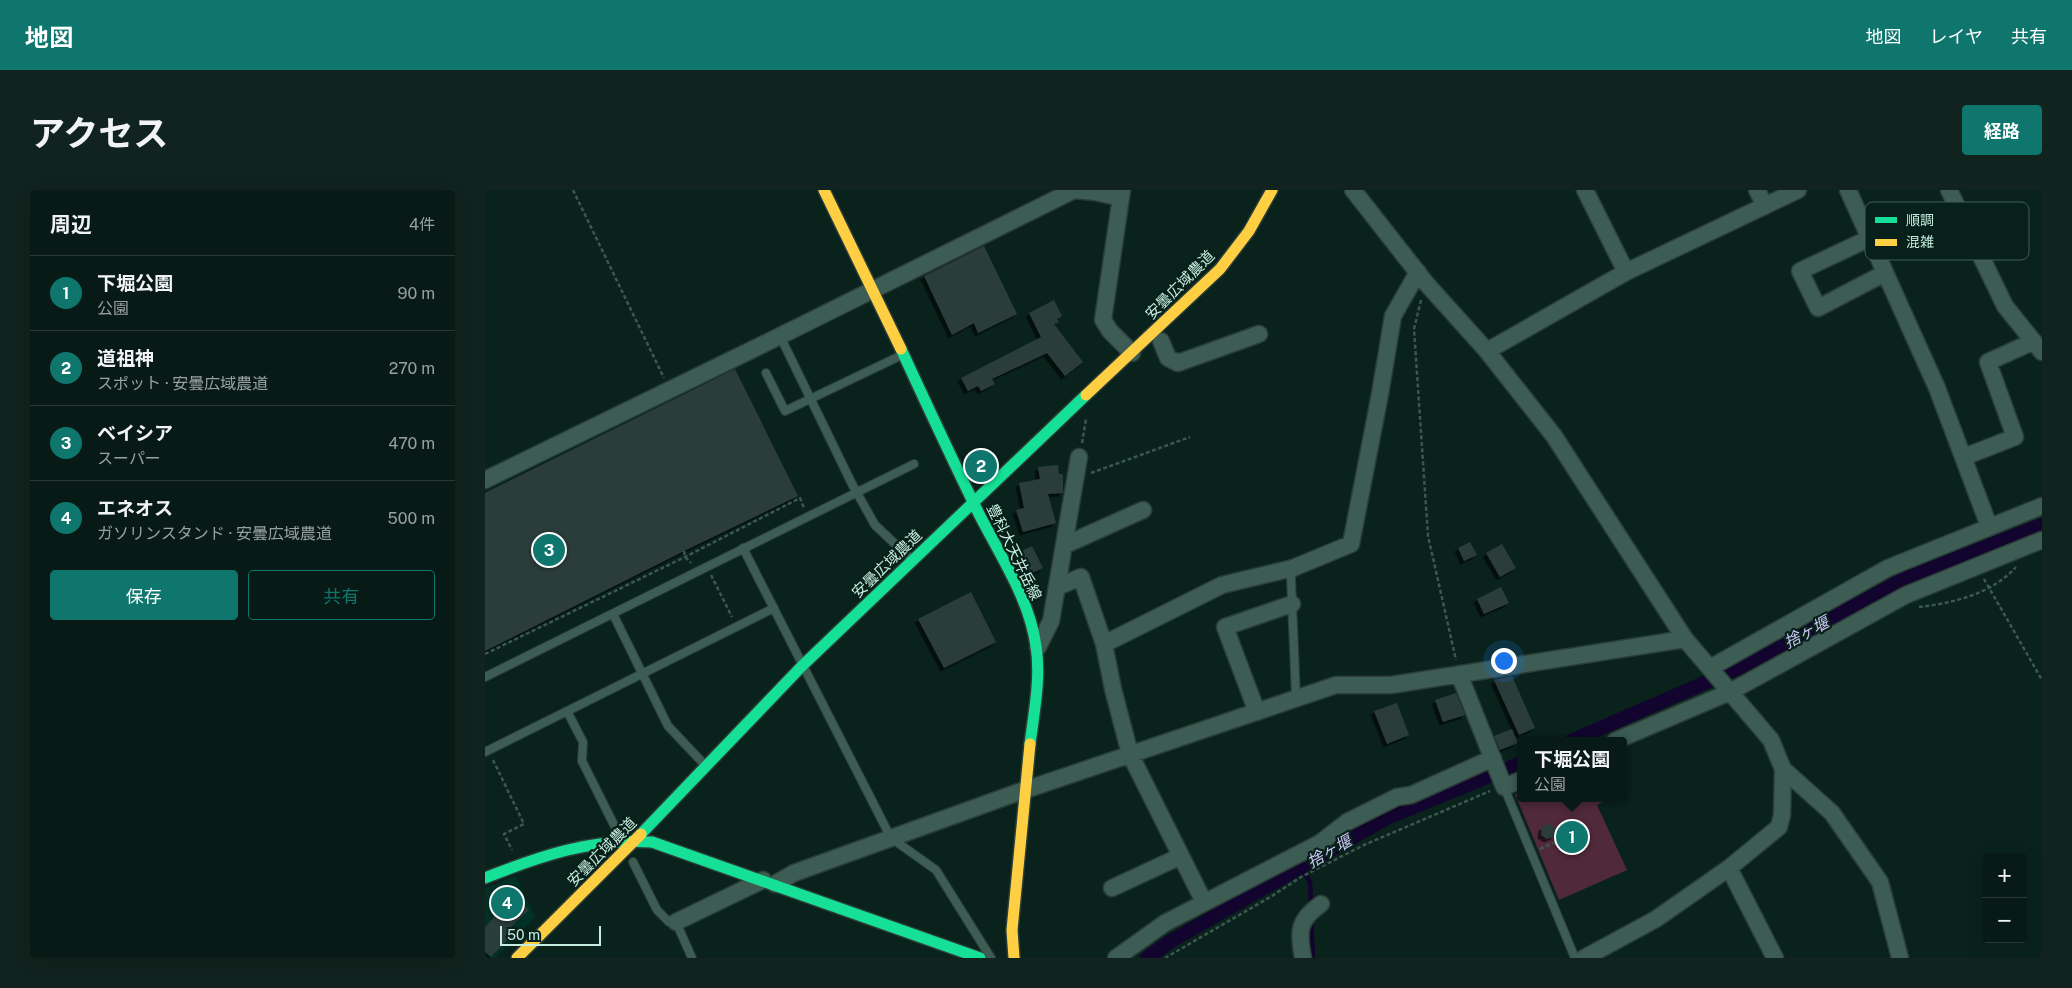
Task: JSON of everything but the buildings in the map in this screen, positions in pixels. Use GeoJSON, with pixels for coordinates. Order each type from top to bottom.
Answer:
{"type":"FeatureCollection","features":[{"type":"Feature","properties":{"kind":"street","name":"豊科大天井岳線"},"geometry":{"type":"LineString","coordinates":[[824,190],[904,354],[973,502],[1011,577],[1030,620],[1038,647],[1038,667],[1012,930],[1014,958]]}},
{"type":"Feature","properties":{"kind":"street"},"geometry":{"type":"LineString","coordinates":[[485,480],[1074,190],[1121,194],[1103,320],[1110,331],[1132,353]]}},
{"type":"Feature","properties":{"kind":"street","name":"安曇広域農道"},"geometry":{"type":"LineString","coordinates":[[517,958],[635,840],[803,665],[1220,269],[1249,231],[1272,190]]}},
{"type":"Feature","properties":{"kind":"street"},"geometry":{"type":"LineString","coordinates":[[1353,190],[1421,277],[1487,351],[1554,436],[1685,639],[1771,740],[1783,769],[1782,815],[1779,827],[1729,868],[1656,919],[1584,958]]}},
{"type":"Feature","properties":{"kind":"street"},"geometry":{"type":"LineString","coordinates":[[1585,190],[1626,272]]}},
{"type":"Feature","properties":{"kind":"street"},"geometry":{"type":"LineString","coordinates":[[1757,190],[1765,206]]}},
{"type":"Feature","properties":{"kind":"street"},"geometry":{"type":"LineString","coordinates":[[1487,351],[1626,272],[1798,190]]}},
{"type":"Feature","properties":{"kind":"street"},"geometry":{"type":"LineString","coordinates":[[1848,190],[1865,227]]}},
{"type":"Feature","properties":{"kind":"street"},"geometry":{"type":"LineString","coordinates":[[1949,190],[1955,202]]}},
{"type":"Feature","properties":{"kind":"street"},"geometry":{"type":"LineString","coordinates":[[1865,240],[1800,271],[1818,308],[1885,273]]}},
{"type":"Feature","properties":{"kind":"street"},"geometry":{"type":"LineString","coordinates":[[1879,260],[1937,388],[1989,526]]}},
{"type":"Feature","properties":{"kind":"street"},"geometry":{"type":"LineString","coordinates":[[1964,457],[2015,437],[1988,362],[2037,347],[2005,306],[1983,260]]}},
{"type":"Feature","properties":{"kind":"street"},"geometry":{"type":"LineString","coordinates":[[1104,644],[1223,585],[1293,568],[1351,544],[1393,316],[1421,277]]}},
{"type":"Feature","properties":{"kind":"street"},"geometry":{"type":"LineString","coordinates":[[1161,341],[1168,358],[1179,363],[1259,334]]}},
{"type":"Feature","properties":{"kind":"street"},"geometry":{"type":"LineString","coordinates":[[1038,647],[1051,621],[1079,457]]}},
{"type":"Feature","properties":{"kind":"street"},"geometry":{"type":"LineString","coordinates":[[1711,669],[1888,568],[2042,506]]}},
{"type":"Feature","properties":{"kind":"street"},"geometry":{"type":"LineString","coordinates":[[1065,545],[1143,510]]}},
{"type":"Feature","properties":{"kind":"street"},"geometry":{"type":"LineString","coordinates":[[1624,737],[1728,690],[1906,595],[2042,540]]}},
{"type":"Feature","properties":{"kind":"street"},"geometry":{"type":"LineString","coordinates":[[1057,587],[1081,578],[1104,644],[1113,689],[1130,754],[1204,902]]}},
{"type":"Feature","properties":{"kind":"street"},"geometry":{"type":"LineString","coordinates":[[1257,712],[1225,627],[1292,604]]}},
{"type":"Feature","properties":{"kind":"street"},"geometry":{"type":"LineString","coordinates":[[676,922],[769,882],[891,838],[1130,754],[1336,685],[1391,685],[1685,639]]}},
{"type":"Feature","properties":{"kind":"street"},"geometry":{"type":"LineString","coordinates":[[1459,674],[1493,758],[1501,786],[1517,781]]}},
{"type":"Feature","properties":{"kind":"street"},"geometry":{"type":"LineString","coordinates":[[1116,958],[1165,923],[1321,843],[1347,822],[1397,797],[1411,795],[1493,758]]}},
{"type":"Feature","properties":{"kind":"street"},"geometry":{"type":"LineString","coordinates":[[1783,769],[1832,813],[1880,882],[1900,958]]}},
{"type":"Feature","properties":{"kind":"street"},"geometry":{"type":"LineString","coordinates":[[485,878],[519,865],[595,842],[635,840],[663,845],[980,958]]}},
{"type":"Feature","properties":{"kind":"street"},"geometry":{"type":"LineString","coordinates":[[1112,888],[1181,856]]}},
{"type":"Feature","properties":{"kind":"street"},"geometry":{"type":"LineString","coordinates":[[1729,868],[1775,958]]}},
{"type":"Feature","properties":{"kind":"street"},"geometry":{"type":"LineString","coordinates":[[1303,958],[1300,945],[1301,929],[1308,914],[1321,904]]}},
{"type":"Feature","properties":{"kind":"lane"},"geometry":{"type":"LineString","coordinates":[[780,336],[875,526],[912,560]]}},
{"type":"Feature","properties":{"kind":"lane"},"geometry":{"type":"LineString","coordinates":[[766,374],[785,411],[904,354]]}},
{"type":"Feature","properties":{"kind":"lane"},"geometry":{"type":"LineString","coordinates":[[485,677],[914,464]]}},
{"type":"Feature","properties":{"kind":"lane"},"geometry":{"type":"LineString","coordinates":[[743,548],[891,838],[936,870],[991,958]]}},
{"type":"Feature","properties":{"kind":"lane"},"geometry":{"type":"LineString","coordinates":[[1293,568],[1292,604],[1296,698]]}},
{"type":"Feature","properties":{"kind":"lane"},"geometry":{"type":"LineString","coordinates":[[487,751],[774,608]]}},
{"type":"Feature","properties":{"kind":"lane"},"geometry":{"type":"LineString","coordinates":[[613,614],[669,726],[706,766]]}},
{"type":"Feature","properties":{"kind":"lane"},"geometry":{"type":"LineString","coordinates":[[567,711],[583,742],[582,761],[615,827]]}},
{"type":"Feature","properties":{"kind":"lane"},"geometry":{"type":"LineString","coordinates":[[1501,786],[1533,852],[1575,958]]}},
{"type":"Feature","properties":{"kind":"lane"},"geometry":{"type":"LineString","coordinates":[[633,862],[657,910],[669,922],[676,922],[692,958]]}},
{"type":"Feature","properties":{"kind":"path"},"geometry":{"type":"LineString","coordinates":[[573,190],[669,389]]}},
{"type":"Feature","properties":{"kind":"path"},"geometry":{"type":"LineString","coordinates":[[1421,277],[1414,328],[1428,536],[1459,674]]}},
{"type":"Feature","properties":{"kind":"path"},"geometry":{"type":"LineString","coordinates":[[1079,457],[1085,412]]}},
{"type":"Feature","properties":{"kind":"path"},"geometry":{"type":"LineString","coordinates":[[1076,478],[1190,437]]}},
{"type":"Feature","properties":{"kind":"path"},"geometry":{"type":"LineString","coordinates":[[485,654],[685,557],[800,498],[804,508],[812,504]]}},
{"type":"Feature","properties":{"kind":"path"},"geometry":{"type":"LineString","coordinates":[[684,551],[685,557],[695,565]]}},
{"type":"Feature","properties":{"kind":"path"},"geometry":{"type":"LineString","coordinates":[[1912,608],[1947,604],[1989,588],[2011,573],[2020,562]]}},
{"type":"Feature","properties":{"kind":"path"},"geometry":{"type":"LineString","coordinates":[[1978,566],[2042,680]]}},
{"type":"Feature","properties":{"kind":"path"},"geometry":{"type":"LineString","coordinates":[[702,578],[711,574],[733,619]]}},
{"type":"Feature","properties":{"kind":"path"},"geometry":{"type":"LineString","coordinates":[[487,751],[524,824],[504,834],[519,865]]}},
{"type":"Feature","properties":{"kind":"path"},"geometry":{"type":"LineString","coordinates":[[1165,958],[1301,877],[1364,845],[1501,786]]}},
{"type":"Feature","properties":{"kind":"path"},"geometry":{"type":"LineString","coordinates":[[1533,852],[1587,828]]}},
{"type":"Feature","properties":{"kind":"shaded area"},"geometry":{"type":"Polygon","coordinates":[[[1518,802],[1603,802],[1597,805],[1627,870],[1559,900],[1518,802]]]}},
{"type":"Feature","properties":{"kind":"shaded area"},"geometry":{"type":"Polygon","coordinates":[[[516,876],[535,917],[495,958],[485,958],[485,888],[516,876]]]}},
{"type":"Feature","properties":{"kind":"waterway","name":"捨ヶ堰"},"geometry":{"type":"LineString","coordinates":[[1580,737],[1741,667],[1908,577],[2042,525]]}},
{"type":"Feature","properties":{"kind":"waterway","name":"捨ヶ堰"},"geometry":{"type":"LineString","coordinates":[[1147,958],[1171,941],[1387,818],[1517,765]]}},
{"type":"Feature","properties":{"kind":"waterway"},"geometry":{"type":"LineString","coordinates":[[1301,867],[1310,882],[1311,905]]}},
{"type":"Feature","properties":{"kind":"waterway"},"geometry":{"type":"LineString","coordinates":[[1311,918],[1313,958]]}},
{"type":"Feature","properties":{"kind":"traffic: fast"},"geometry":{"type":"LineString","coordinates":[[901,349],[967,490],[1012,576],[1027,610],[1036,646],[1038,670],[1030,744]]}},
{"type":"Feature","properties":{"kind":"traffic: fast"},"geometry":{"type":"LineString","coordinates":[[641,834],[803,665],[1086,395]]}},
{"type":"Feature","properties":{"kind":"traffic: fast"},"geometry":{"type":"LineString","coordinates":[[485,878],[567,850],[608,843],[652,842],[980,958]]}},
{"type":"Feature","properties":{"kind":"traffic: slow"},"geometry":{"type":"LineString","coordinates":[[824,190],[901,349]]}},
{"type":"Feature","properties":{"kind":"traffic: slow"},"geometry":{"type":"LineString","coordinates":[[1086,395],[1220,269],[1249,231],[1272,190]]}},
{"type":"Feature","properties":{"kind":"traffic: slow"},"geometry":{"type":"LineString","coordinates":[[1014,958],[1012,930],[1030,744]]}},
{"type":"Feature","properties":{"kind":"traffic: slow"},"geometry":{"type":"LineString","coordinates":[[517,958],[641,834]]}},
{"type":"Feature","properties":{"kind":"place","name":"道祖神"},"geometry":{"type":"Point","coordinates":[981,466]}},
{"type":"Feature","properties":{"kind":"place","name":"ベイシア"},"geometry":{"type":"Point","coordinates":[549,550]}},
{"type":"Feature","properties":{"kind":"place","name":"下堀公園"},"geometry":{"type":"Point","coordinates":[1572,837]}},
{"type":"Feature","properties":{"kind":"place","name":"エネオス"},"geometry":{"type":"Point","coordinates":[507,903]}}]}
